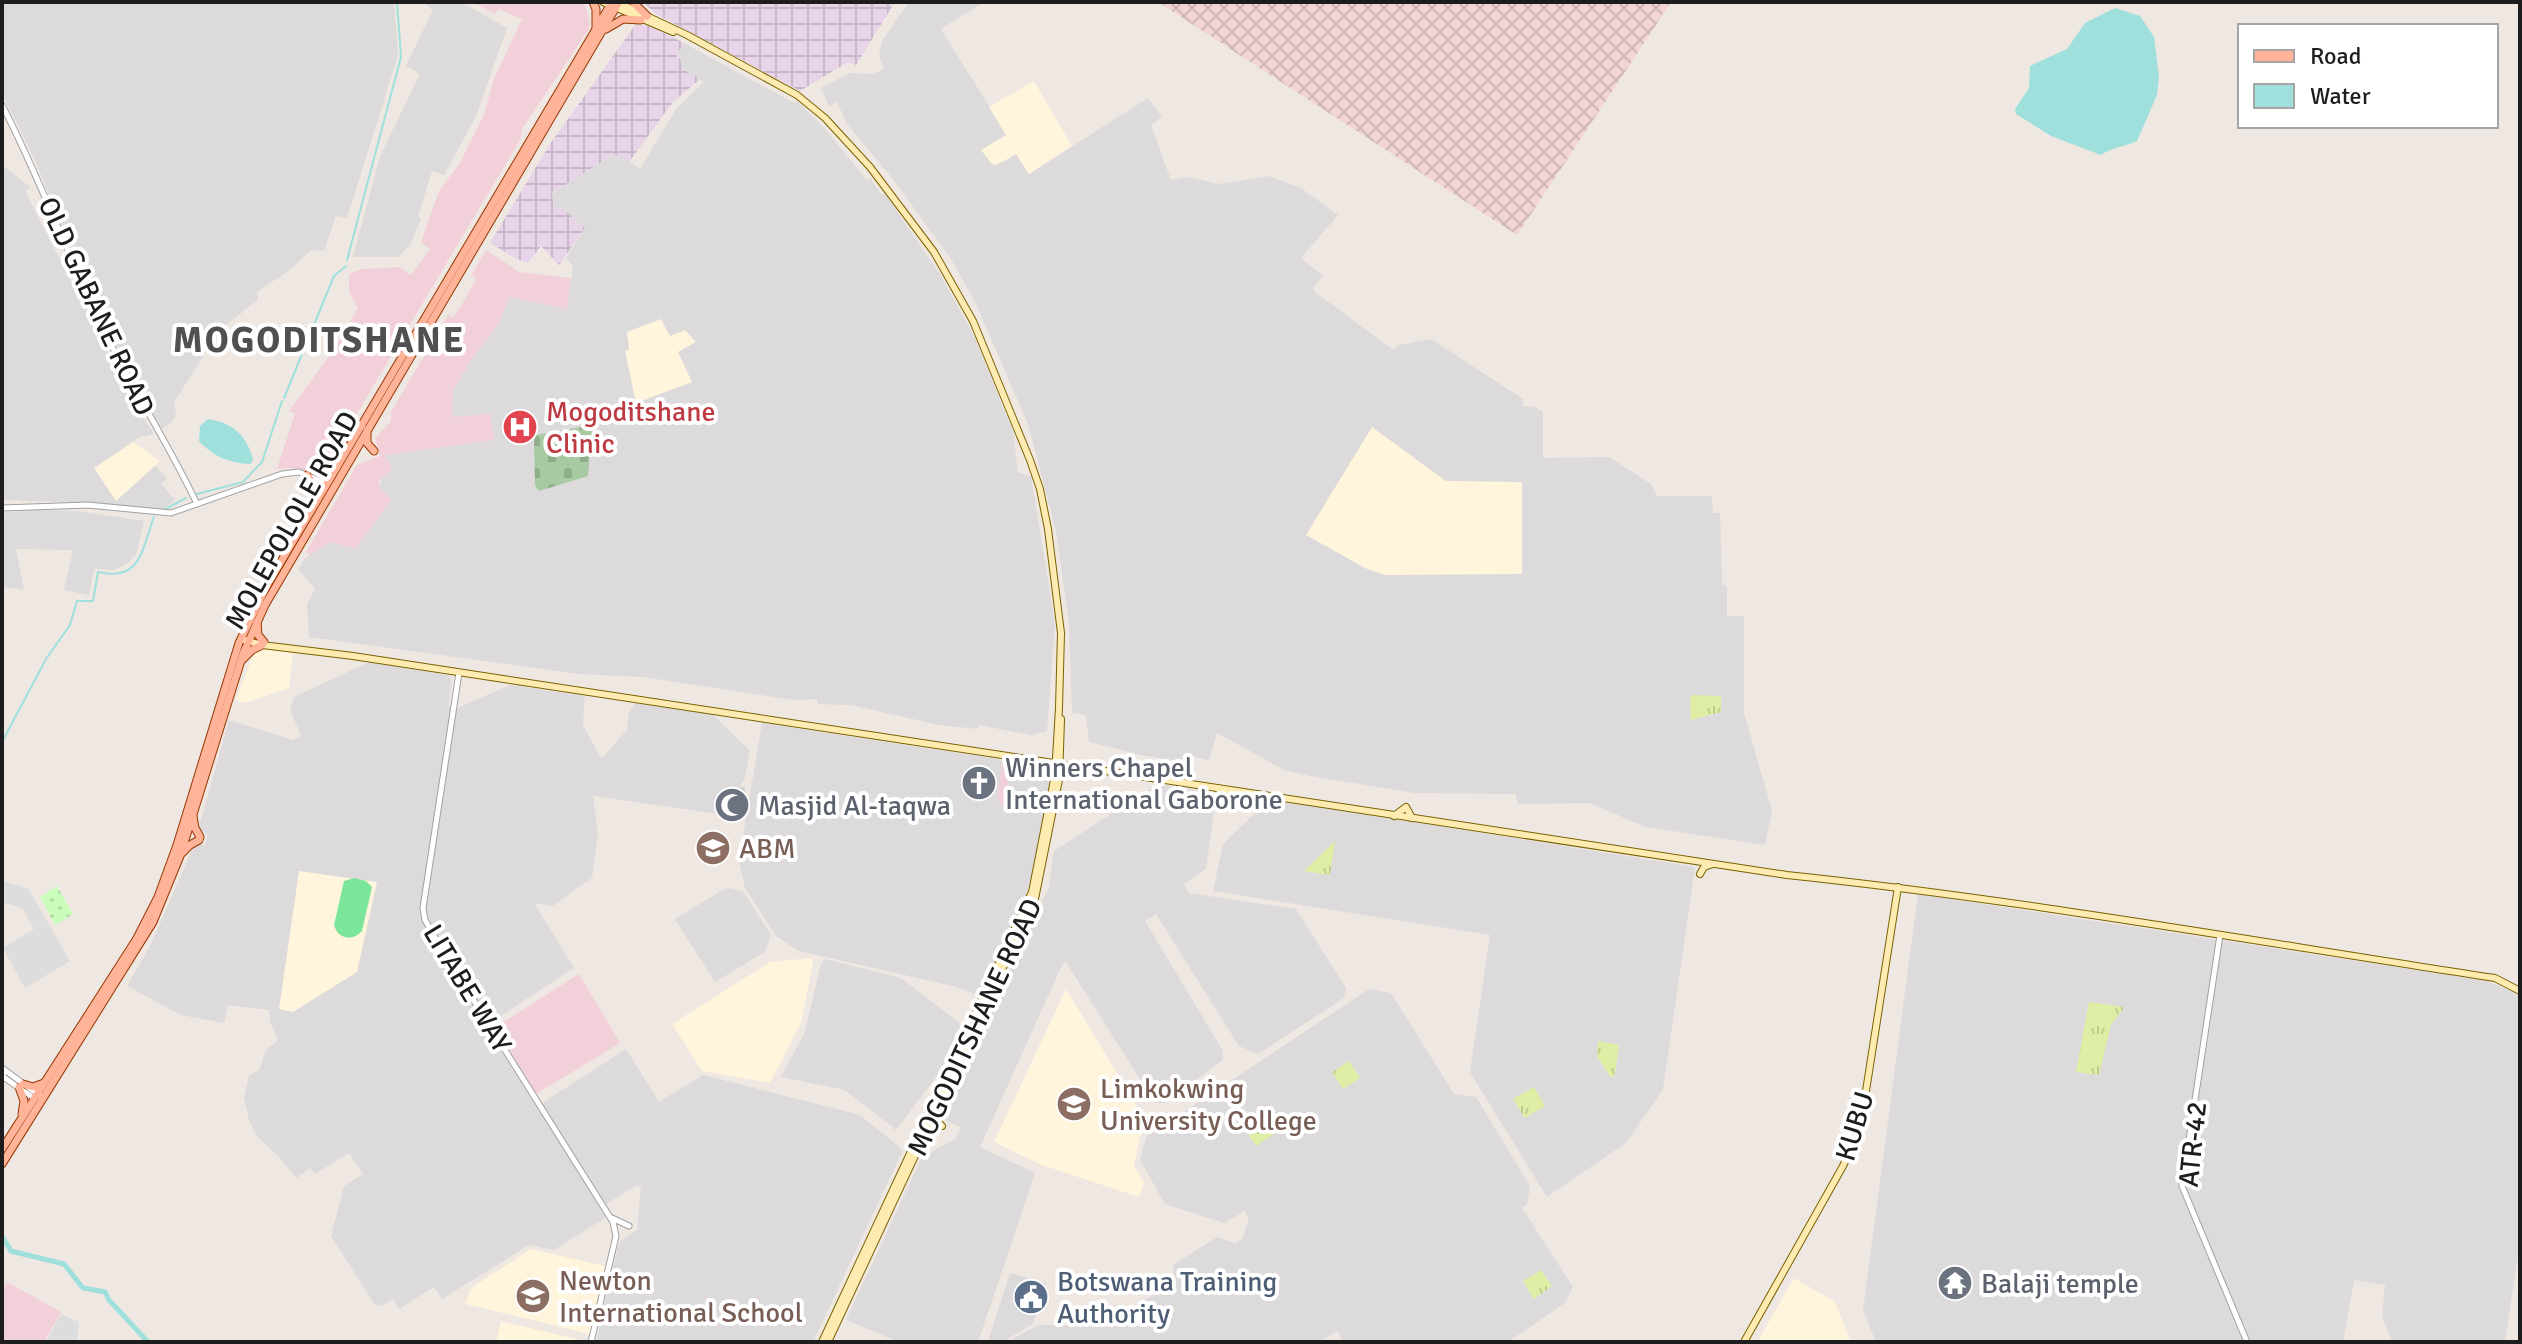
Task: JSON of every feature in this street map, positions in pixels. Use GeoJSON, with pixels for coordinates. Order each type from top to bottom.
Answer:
{"type":"FeatureCollection","features":[{"type":"Feature","properties":{"kind":"main road"},"geometry":{"type":"LineString","coordinates":[[593,2],[600,30],[623,19],[644,18]]}},
{"type":"Feature","properties":{"kind":"main road"},"geometry":{"type":"LineString","coordinates":[[633,2],[644,18]]}},
{"type":"Feature","properties":{"kind":"main road"},"geometry":{"type":"LineString","coordinates":[[614,4],[644,18]]}},
{"type":"Feature","properties":{"kind":"main road","name":"MOLEPOLOLE ROAD"},"geometry":{"type":"LineString","coordinates":[[2,1164],[46,1082],[136,940],[158,897],[177,845],[211,728],[266,587],[314,502],[328,487],[368,428],[426,331],[614,4]]}},
{"type":"Feature","properties":{"kind":"main road","name":"MOGODITSHANE ROAD"},"geometry":{"type":"LineString","coordinates":[[644,18],[696,40],[797,95],[825,118],[902,206],[950,278],[985,347],[1036,476],[1048,529],[1061,633],[1060,752],[1035,899],[825,1342]]}},
{"type":"Feature","properties":{"kind":"main road","name":"MOLEPOLOLE ROAD"},"geometry":{"type":"LineString","coordinates":[[2,1149],[141,943],[162,901],[180,856],[245,638],[288,570],[328,487],[411,341],[578,60],[600,30]]}},
{"type":"Feature","properties":{"kind":"main road"},"geometry":{"type":"LineString","coordinates":[[567,66],[578,60]]}},
{"type":"Feature","properties":{"kind":"main road"},"geometry":{"type":"LineString","coordinates":[[464,239],[475,232]]}},
{"type":"Feature","properties":{"kind":"main road"},"geometry":{"type":"LineString","coordinates":[[411,341],[414,342],[426,331]]}},
{"type":"Feature","properties":{"kind":"main road"},"geometry":{"type":"LineString","coordinates":[[401,372],[411,368]]}},
{"type":"Feature","properties":{"kind":"main road"},"geometry":{"type":"LineString","coordinates":[[368,428],[367,443],[374,451]]}},
{"type":"Feature","properties":{"kind":"main road"},"geometry":{"type":"LineString","coordinates":[[305,474],[315,487],[314,502]]}},
{"type":"Feature","properties":{"kind":"main road"},"geometry":{"type":"LineString","coordinates":[[257,620],[258,635],[266,644]]}},
{"type":"Feature","properties":{"kind":"main road"},"geometry":{"type":"LineString","coordinates":[[245,638],[266,644],[1394,816],[2220,935],[2495,978],[2520,991]]}},
{"type":"Feature","properties":{"kind":"main road"},"geometry":{"type":"LineString","coordinates":[[240,662],[248,653],[266,644]]}},
{"type":"Feature","properties":{"kind":"main road"},"geometry":{"type":"LineString","coordinates":[[1047,762],[1060,752],[1074,767]]}},
{"type":"Feature","properties":{"kind":"main road"},"geometry":{"type":"LineString","coordinates":[[1047,762],[1057,778],[1074,767]]}},
{"type":"Feature","properties":{"kind":"main road","name":"MOGODITSHANE ROAD"},"geometry":{"type":"LineString","coordinates":[[825,1342],[842,1297],[1028,902],[1057,778]]}},
{"type":"Feature","properties":{"kind":"main road"},"geometry":{"type":"LineString","coordinates":[[180,856],[199,839],[193,814]]}},
{"type":"Feature","properties":{"kind":"main road"},"geometry":{"type":"LineString","coordinates":[[1694,860],[1700,874],[1706,866],[1717,864]]}},
{"type":"Feature","properties":{"kind":"main road"},"geometry":{"type":"LineString","coordinates":[[1888,885],[1897,897]]}},
{"type":"Feature","properties":{"kind":"main road","name":"KUBU"},"geometry":{"type":"LineString","coordinates":[[1744,1342],[1843,1166],[1856,1137],[1866,1095],[1898,887]]}},
{"type":"Feature","properties":{"kind":"main road"},"geometry":{"type":"LineString","coordinates":[[20,1120],[24,1101],[19,1084],[35,1087],[46,1082]]}},
{"type":"Feature","properties":{"kind":"main road"},"geometry":{"type":"LineString","coordinates":[[927,1131],[933,1126],[942,1126],[938,1122],[937,1108]]}},
{"type":"Feature","properties":{"kind":"main road"},"geometry":{"type":"LineString","coordinates":[[839,1285],[842,1297]]}},
{"type":"Feature","properties":{"kind":"street","name":"OLD GABANE ROAD"},"geometry":{"type":"LineString","coordinates":[[2,105],[24,147],[96,316],[197,504]]}},
{"type":"Feature","properties":{"kind":"street"},"geometry":{"type":"LineString","coordinates":[[2,508],[88,505],[171,513],[282,474],[305,474],[328,487]]}},
{"type":"Feature","properties":{"kind":"street","name":"LITABE WAY"},"geometry":{"type":"LineString","coordinates":[[459,673],[423,914],[461,981],[611,1218],[616,1236]]}},
{"type":"Feature","properties":{"kind":"street","name":"ATR-42"},"geometry":{"type":"LineString","coordinates":[[2220,935],[2182,1186],[2247,1342]]}},
{"type":"Feature","properties":{"kind":"street"},"geometry":{"type":"LineString","coordinates":[[3,1072],[38,1098]]}},
{"type":"Feature","properties":{"kind":"street"},"geometry":{"type":"LineString","coordinates":[[591,1342],[616,1236],[627,1226],[611,1218]]}},
{"type":"Feature","properties":{"kind":"shaded area"},"geometry":{"type":"Polygon","coordinates":[[[2,2],[394,2],[398,56],[347,218],[336,216],[324,251],[311,250],[291,269],[257,292],[258,300],[221,329],[174,402],[176,415],[172,422],[162,429],[131,374],[76,260],[34,158],[2,94],[2,2]]]}},
{"type":"Feature","properties":{"kind":"shaded area"},"geometry":{"type":"Polygon","coordinates":[[[423,2],[461,2],[507,28],[476,116],[444,175],[432,171],[418,216],[421,219],[410,245],[398,257],[353,257],[380,156],[420,74],[406,66],[433,10],[423,2]]]}},
{"type":"Feature","properties":{"kind":"shaded area"},"geometry":{"type":"Polygon","coordinates":[[[472,2],[584,2],[589,29],[522,129],[520,140],[322,472],[315,474],[291,468],[277,469],[295,414],[289,411],[332,352],[358,308],[349,292],[349,274],[362,269],[399,267],[411,275],[430,249],[421,242],[439,191],[460,163],[484,115],[494,79],[522,19],[499,9],[495,14],[472,2]]]}},
{"type":"Feature","properties":{"kind":"shaded area"},"geometry":{"type":"Polygon","coordinates":[[[643,2],[895,2],[856,65],[848,62],[800,91],[656,14],[643,2]]]}},
{"type":"Feature","properties":{"kind":"shaded area"},"geometry":{"type":"Polygon","coordinates":[[[909,2],[984,2],[941,29],[1007,135],[1001,164],[1016,154],[1029,174],[1148,98],[1162,117],[1151,125],[1171,180],[1187,177],[1219,184],[1269,176],[1301,188],[1338,215],[1301,258],[1323,276],[1313,288],[1315,292],[1393,350],[1399,345],[1431,339],[1523,399],[1523,406],[1535,407],[1543,412],[1543,458],[1609,457],[1651,484],[1657,496],[1712,496],[1713,513],[1720,513],[1722,584],[1727,586],[1727,616],[1744,616],[1744,713],[1772,811],[1765,845],[1646,827],[1589,803],[1518,804],[1515,794],[1415,793],[1310,776],[1284,770],[1217,733],[1209,761],[1193,756],[1191,763],[1145,756],[1089,742],[1086,715],[1072,713],[1069,624],[1056,531],[1028,424],[974,300],[951,259],[892,178],[847,124],[837,102],[829,106],[821,88],[850,73],[873,74],[884,69],[879,56],[882,41],[909,2]]]}},
{"type":"Feature","properties":{"kind":"shaded area"},"geometry":{"type":"Polygon","coordinates":[[[1158,2],[1671,2],[1517,235],[1158,2]]]}},
{"type":"Feature","properties":{"kind":"shaded area"},"geometry":{"type":"Polygon","coordinates":[[[636,24],[652,27],[684,43],[676,56],[682,69],[700,79],[673,102],[629,162],[614,154],[552,193],[554,208],[561,207],[585,228],[559,265],[541,246],[528,263],[517,259],[490,243],[550,144],[636,24]]]}},
{"type":"Feature","properties":{"kind":"shaded area"},"geometry":{"type":"Polygon","coordinates":[[[684,43],[794,103],[797,101],[824,128],[867,180],[870,178],[882,195],[884,193],[940,274],[975,338],[1013,432],[1018,472],[1031,476],[1055,623],[1047,731],[1031,735],[979,725],[978,729],[939,725],[851,705],[818,704],[817,699],[794,700],[643,677],[579,674],[309,637],[307,604],[315,589],[298,569],[305,558],[331,542],[355,549],[391,500],[380,487],[385,455],[451,417],[453,390],[499,323],[509,297],[567,308],[573,266],[566,258],[585,228],[554,208],[552,193],[614,154],[640,169],[676,109],[704,82],[682,69],[676,56],[684,43]]]}},
{"type":"Feature","properties":{"kind":"shaded area"},"geometry":{"type":"Polygon","coordinates":[[[1034,81],[1072,146],[1029,174],[1016,154],[996,165],[981,150],[1006,135],[989,107],[1034,81]]]}},
{"type":"Feature","properties":{"kind":"shaded area"},"geometry":{"type":"Polygon","coordinates":[[[2,165],[30,187],[25,191],[135,406],[154,434],[139,437],[95,468],[116,501],[155,466],[167,478],[161,484],[175,500],[162,511],[108,504],[2,500],[2,165]]]}},
{"type":"Feature","properties":{"kind":"shaded area"},"geometry":{"type":"Polygon","coordinates":[[[486,250],[519,272],[571,278],[567,309],[509,297],[499,323],[453,390],[452,417],[490,414],[495,440],[385,455],[392,470],[379,481],[391,500],[355,549],[331,542],[310,555],[306,552],[357,465],[380,456],[375,438],[391,421],[391,412],[449,314],[453,318],[464,301],[476,279],[472,274],[486,250]]]}},
{"type":"Feature","properties":{"kind":"shaded area"},"geometry":{"type":"Polygon","coordinates":[[[661,319],[670,336],[685,330],[696,342],[678,352],[692,382],[636,403],[625,351],[629,350],[627,332],[661,319]]]}},
{"type":"Feature","properties":{"kind":"shaded area"},"geometry":{"type":"Polygon","coordinates":[[[1372,427],[1446,481],[1522,482],[1522,574],[1384,575],[1365,568],[1306,535],[1372,427]]]}},
{"type":"Feature","properties":{"kind":"shaded area"},"geometry":{"type":"Polygon","coordinates":[[[133,442],[160,461],[116,501],[94,468],[133,442]]]}},
{"type":"Feature","properties":{"kind":"shaded area"},"geometry":{"type":"Polygon","coordinates":[[[77,511],[144,521],[136,555],[114,570],[94,569],[89,595],[64,590],[73,550],[16,549],[24,590],[2,587],[2,513],[77,511]]]}},
{"type":"Feature","properties":{"kind":"shaded area"},"geometry":{"type":"Polygon","coordinates":[[[264,648],[293,653],[289,688],[245,703],[236,700],[253,655],[264,648]]]}},
{"type":"Feature","properties":{"kind":"shaded area"},"geometry":{"type":"Polygon","coordinates":[[[369,662],[448,675],[452,682],[448,706],[457,708],[510,685],[585,696],[583,725],[600,757],[627,730],[629,713],[635,703],[712,714],[750,751],[744,781],[719,814],[593,796],[598,833],[592,878],[552,906],[534,903],[574,968],[485,1026],[536,1107],[626,1049],[659,1102],[703,1075],[860,1115],[903,1150],[813,1342],[596,1342],[618,1246],[620,1241],[637,1230],[641,1187],[637,1185],[600,1208],[606,1217],[554,1250],[529,1245],[442,1299],[434,1287],[399,1309],[393,1299],[382,1306],[375,1305],[331,1236],[344,1186],[363,1174],[349,1153],[315,1174],[310,1168],[296,1178],[256,1135],[249,1120],[244,1097],[249,1076],[259,1070],[266,1050],[278,1040],[269,1010],[228,1005],[224,1023],[181,1015],[127,986],[150,946],[194,846],[198,843],[205,846],[208,835],[199,827],[229,720],[293,740],[301,736],[290,709],[294,697],[369,662]]]}},
{"type":"Feature","properties":{"kind":"shaded area"},"geometry":{"type":"Polygon","coordinates":[[[762,723],[1056,768],[1045,826],[1026,895],[978,996],[957,987],[799,951],[776,936],[745,888],[739,860],[762,723]]]}},
{"type":"Feature","properties":{"kind":"shaded area"},"geometry":{"type":"Polygon","coordinates":[[[1002,764],[1013,766],[1009,770],[1007,786],[1010,785],[1018,797],[1016,799],[1038,803],[1037,810],[1002,805],[997,797],[1002,764]]]}},
{"type":"Feature","properties":{"kind":"shaded area"},"geometry":{"type":"Polygon","coordinates":[[[1157,784],[1212,793],[1216,797],[1206,869],[1184,884],[1189,893],[1296,909],[1346,988],[1344,998],[1258,1054],[1239,1046],[1156,914],[1145,921],[1223,1051],[1223,1060],[1165,1103],[1155,1103],[1066,962],[980,1147],[1035,1173],[978,1342],[899,1342],[846,1320],[922,1157],[955,1139],[961,1128],[942,1118],[942,1113],[1049,887],[1054,851],[1157,784]]]}},
{"type":"Feature","properties":{"kind":"shaded area","name":"Masjid Al-taqwa"},"geometry":{"type":"Polygon","coordinates":[[[740,787],[745,788],[740,815],[719,814],[719,809],[740,787]]]}},
{"type":"Feature","properties":{"kind":"shaded area"},"geometry":{"type":"Polygon","coordinates":[[[1270,799],[1695,867],[1663,1089],[1626,1143],[1547,1197],[1470,1072],[1490,935],[1213,891],[1223,844],[1270,799]]]}},
{"type":"Feature","properties":{"kind":"shaded area"},"geometry":{"type":"Polygon","coordinates":[[[299,871],[377,882],[357,972],[293,1012],[279,1009],[299,871]]]}},
{"type":"Feature","properties":{"kind":"shaded area"},"geometry":{"type":"Polygon","coordinates":[[[2,881],[28,888],[70,961],[25,988],[3,948],[34,929],[22,908],[2,902],[2,881]]]}},
{"type":"Feature","properties":{"kind":"shaded area"},"geometry":{"type":"Polygon","coordinates":[[[726,888],[743,891],[771,935],[765,952],[715,982],[675,919],[726,888]]]}},
{"type":"Feature","properties":{"kind":"shaded area"},"geometry":{"type":"Polygon","coordinates":[[[1918,894],[2487,981],[2520,997],[2520,1243],[2505,1342],[2392,1342],[2382,1316],[2385,1285],[2354,1280],[2343,1342],[1876,1342],[1863,1310],[1918,894]]]}},
{"type":"Feature","properties":{"kind":"shaded area"},"geometry":{"type":"Polygon","coordinates":[[[811,958],[813,962],[801,1023],[770,1083],[702,1071],[672,1024],[770,962],[811,958]]]}},
{"type":"Feature","properties":{"kind":"shaded area"},"geometry":{"type":"Polygon","coordinates":[[[825,959],[901,978],[963,1026],[942,1069],[896,1130],[845,1090],[781,1077],[805,1032],[821,963],[825,959]]]}},
{"type":"Feature","properties":{"kind":"shaded area"},"geometry":{"type":"Polygon","coordinates":[[[579,974],[620,1043],[536,1094],[496,1027],[579,974]]]}},
{"type":"Feature","properties":{"kind":"shaded area","name":"Limkokwing University College"},"geometry":{"type":"Polygon","coordinates":[[[1066,989],[1148,1124],[1140,1137],[1134,1166],[1144,1182],[1139,1197],[1039,1164],[994,1142],[1066,989]]]}},
{"type":"Feature","properties":{"kind":"shaded area"},"geometry":{"type":"Polygon","coordinates":[[[1369,989],[1391,993],[1454,1094],[1476,1097],[1530,1186],[1527,1204],[1522,1208],[1573,1287],[1565,1303],[1508,1342],[1344,1342],[1337,1331],[1318,1342],[1007,1342],[1038,1325],[1086,1325],[1117,1305],[1127,1316],[1131,1316],[1136,1305],[1174,1283],[1173,1265],[1217,1237],[1235,1243],[1242,1239],[1249,1219],[1245,1211],[1224,1223],[1165,1204],[1140,1160],[1146,1137],[1369,989]]]}},
{"type":"Feature","properties":{"kind":"shaded area","name":"Newton International School"},"geometry":{"type":"Polygon","coordinates":[[[531,1249],[605,1266],[590,1334],[465,1304],[471,1288],[531,1249]]]}},
{"type":"Feature","properties":{"kind":"shaded area"},"geometry":{"type":"Polygon","coordinates":[[[1010,1273],[1046,1283],[1033,1324],[1002,1342],[988,1341],[1010,1273]]]}},
{"type":"Feature","properties":{"kind":"shaded area"},"geometry":{"type":"Polygon","coordinates":[[[1794,1278],[1835,1302],[1851,1342],[1757,1342],[1794,1278]]]}},
{"type":"Feature","properties":{"kind":"shaded area"},"geometry":{"type":"Polygon","coordinates":[[[7,1282],[61,1312],[44,1342],[2,1342],[2,1292],[7,1282]]]}},
{"type":"Feature","properties":{"kind":"shaded area"},"geometry":{"type":"Polygon","coordinates":[[[61,1314],[79,1322],[77,1342],[46,1342],[61,1314]]]}},
{"type":"Feature","properties":{"kind":"shaded area"},"geometry":{"type":"Polygon","coordinates":[[[501,1321],[584,1341],[585,1342],[496,1342],[501,1321]]]}},
{"type":"Feature","properties":{"kind":"green space"},"geometry":{"type":"Polygon","coordinates":[[[587,426],[592,430],[588,476],[539,491],[535,485],[536,435],[587,426]]]}},
{"type":"Feature","properties":{"kind":"green space"},"geometry":{"type":"Polygon","coordinates":[[[1721,696],[1721,712],[1691,720],[1690,697],[1721,696]]]}},
{"type":"Feature","properties":{"kind":"green space"},"geometry":{"type":"Polygon","coordinates":[[[1335,841],[1330,875],[1304,871],[1335,841]]]}},
{"type":"Feature","properties":{"kind":"green space"},"geometry":{"type":"Polygon","coordinates":[[[354,878],[366,881],[372,887],[362,931],[354,937],[346,937],[334,925],[344,881],[354,878]]]}},
{"type":"Feature","properties":{"kind":"green space"},"geometry":{"type":"Polygon","coordinates":[[[57,886],[73,914],[55,925],[40,897],[57,886]]]}},
{"type":"Feature","properties":{"kind":"green space"},"geometry":{"type":"Polygon","coordinates":[[[2089,1002],[2124,1007],[2111,1025],[2099,1075],[2076,1072],[2089,1002]]]}},
{"type":"Feature","properties":{"kind":"green space"},"geometry":{"type":"Polygon","coordinates":[[[1598,1041],[1619,1045],[1615,1074],[1611,1078],[1597,1056],[1598,1041]]]}},
{"type":"Feature","properties":{"kind":"green space"},"geometry":{"type":"Polygon","coordinates":[[[1349,1061],[1360,1078],[1343,1089],[1332,1072],[1349,1061]]]}},
{"type":"Feature","properties":{"kind":"green space"},"geometry":{"type":"Polygon","coordinates":[[[1534,1087],[1545,1106],[1525,1118],[1513,1099],[1534,1087]]]}},
{"type":"Feature","properties":{"kind":"green space"},"geometry":{"type":"Polygon","coordinates":[[[1262,1116],[1274,1134],[1256,1146],[1244,1128],[1262,1116]]]}},
{"type":"Feature","properties":{"kind":"green space"},"geometry":{"type":"Polygon","coordinates":[[[1541,1270],[1552,1286],[1534,1299],[1523,1281],[1541,1270]]]}},
{"type":"Feature","properties":{"kind":"water"},"geometry":{"type":"Polygon","coordinates":[[[2115,8],[2140,16],[2154,37],[2159,77],[2157,95],[2137,141],[2101,155],[2051,136],[2016,114],[2015,109],[2029,88],[2030,66],[2067,49],[2085,23],[2115,8]]]}},
{"type":"Feature","properties":{"kind":"water"},"geometry":{"type":"Polygon","coordinates":[[[208,419],[231,427],[242,437],[253,459],[251,464],[222,458],[199,441],[200,426],[208,419]]]}},
{"type":"Feature","properties":{"kind":"waterway"},"geometry":{"type":"LineString","coordinates":[[347,260],[401,57],[397,2]]}},
{"type":"Feature","properties":{"kind":"waterway"},"geometry":{"type":"LineString","coordinates":[[284,398],[334,276],[346,266]]}},
{"type":"Feature","properties":{"kind":"waterway"},"geometry":{"type":"LineString","coordinates":[[197,494],[243,482],[262,462],[282,401]]}},
{"type":"Feature","properties":{"kind":"waterway"},"geometry":{"type":"LineString","coordinates":[[164,510],[186,498]]}},
{"type":"Feature","properties":{"kind":"waterway"},"geometry":{"type":"LineString","coordinates":[[2,742],[46,659],[70,625],[77,601],[93,601],[98,572],[113,574],[132,567],[143,551],[154,517]]}},
{"type":"Feature","properties":{"kind":"waterway"},"geometry":{"type":"LineString","coordinates":[[2,1236],[11,1251],[64,1264],[83,1288],[105,1292],[148,1342]]}},
{"type":"Feature","properties":{"kind":"place","name":"Mogoditshane Clinic"},"geometry":{"type":"Point","coordinates":[520,427]}},
{"type":"Feature","properties":{"kind":"place","name":"Winners Chapel International Gaborone"},"geometry":{"type":"Point","coordinates":[979,783]}},
{"type":"Feature","properties":{"kind":"place","name":"Masjid Al-taqwa"},"geometry":{"type":"Point","coordinates":[732,805]}},
{"type":"Feature","properties":{"kind":"place","name":"ABM"},"geometry":{"type":"Point","coordinates":[713,848]}},
{"type":"Feature","properties":{"kind":"place","name":"Limkokwing University College"},"geometry":{"type":"Point","coordinates":[1074,1104]}},
{"type":"Feature","properties":{"kind":"place","name":"Balaji temple"},"geometry":{"type":"Point","coordinates":[1955,1283]}},
{"type":"Feature","properties":{"kind":"place","name":"Newton International School"},"geometry":{"type":"Point","coordinates":[533,1296]}},
{"type":"Feature","properties":{"kind":"place","name":"Botswana Training Authority"},"geometry":{"type":"Point","coordinates":[1031,1297]}},
{"type":"Feature","properties":{"kind":"district","name":"MOGODITSHANE"},"geometry":{"type":"Point","coordinates":[319,339]}}]}
